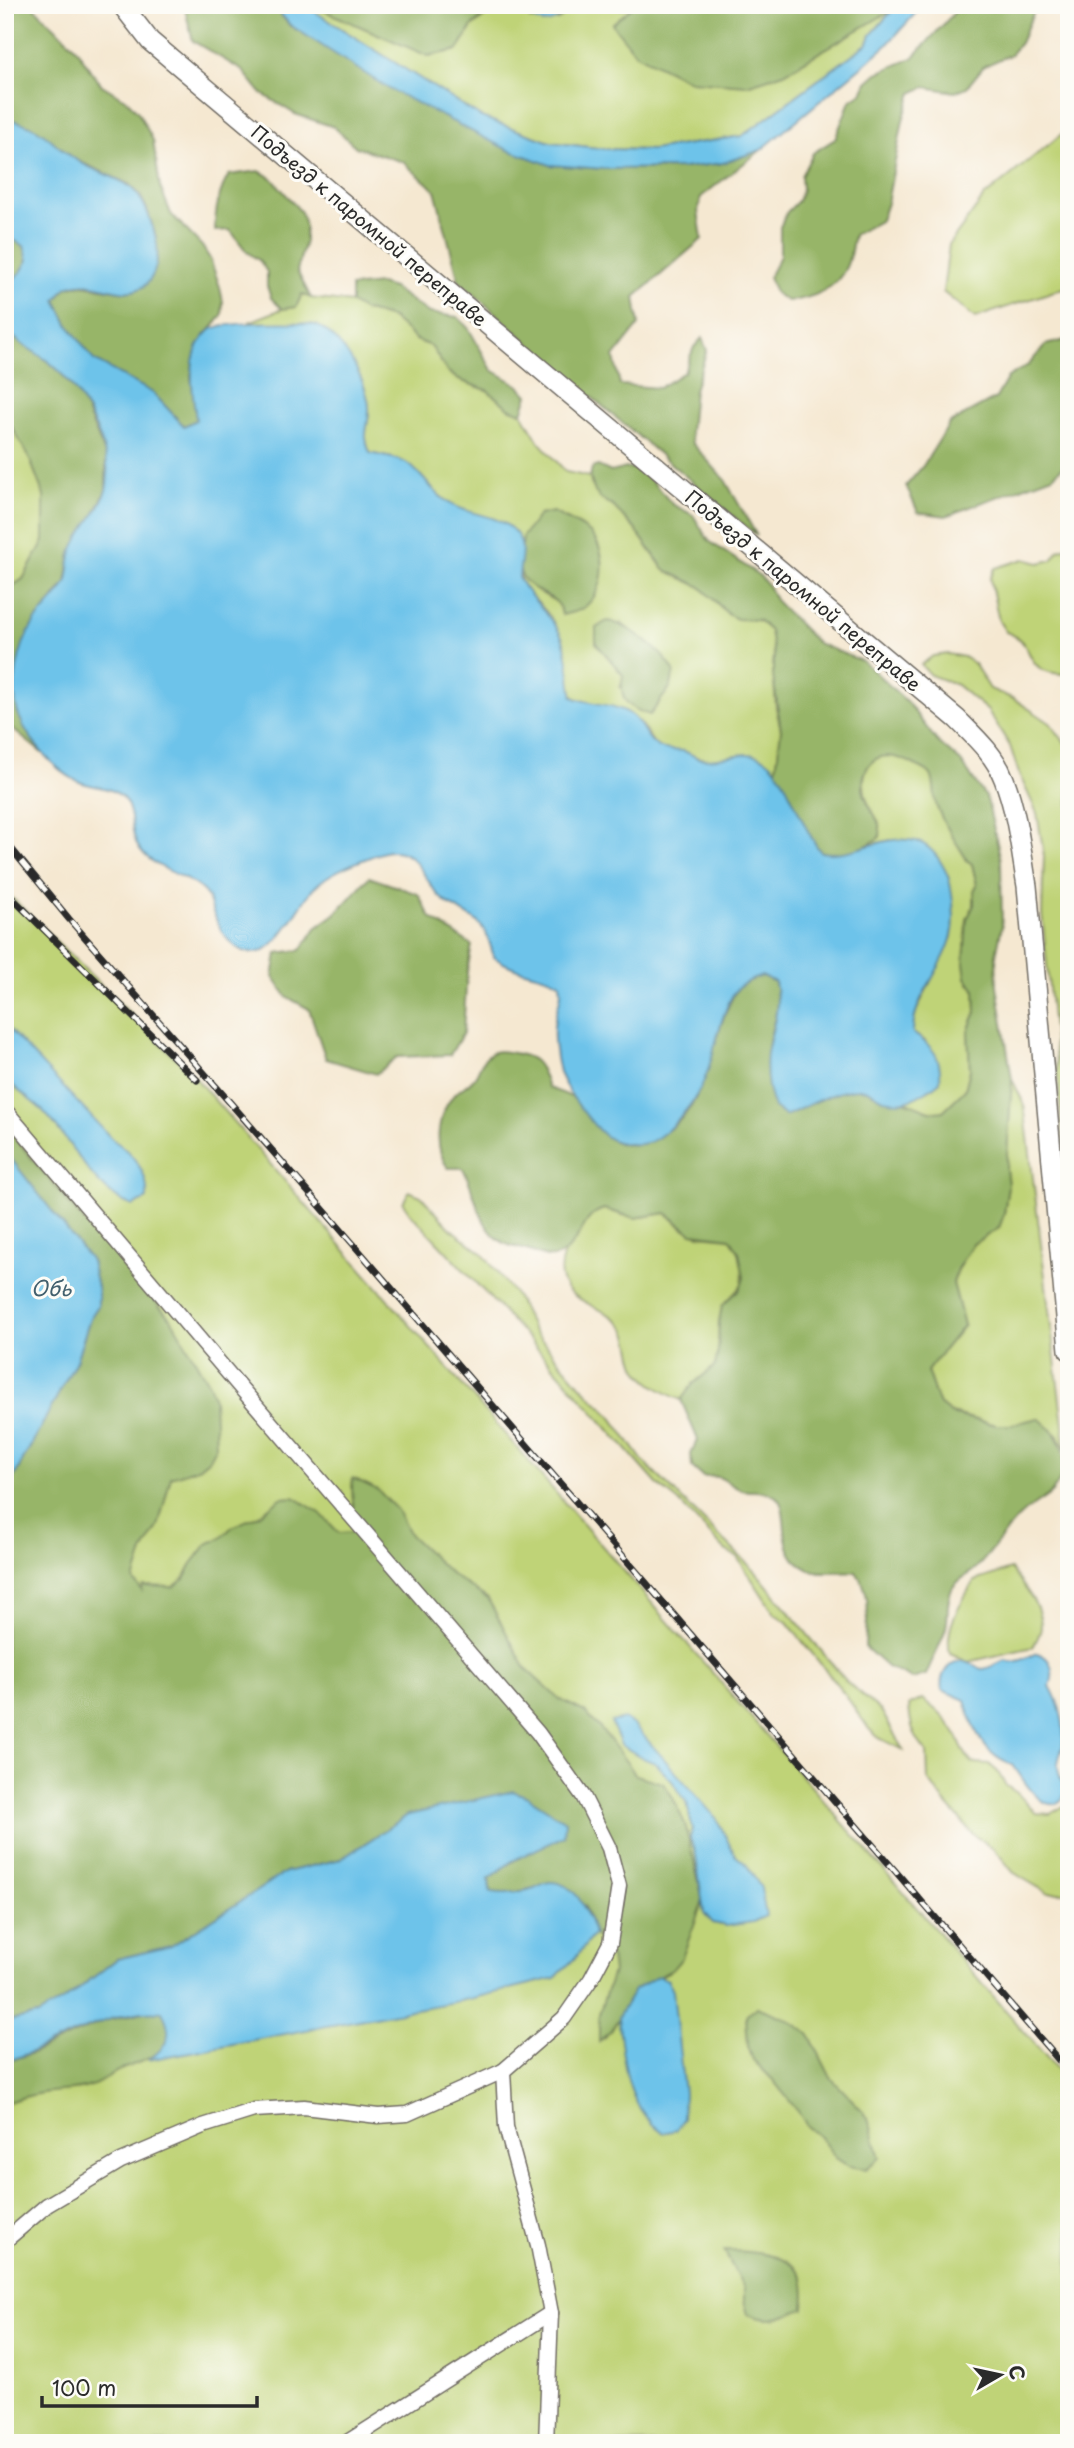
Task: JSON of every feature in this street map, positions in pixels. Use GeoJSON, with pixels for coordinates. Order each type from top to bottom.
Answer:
{"type":"FeatureCollection","features":[{"type":"Feature","properties":{"kind":"street","name":"Подъезд к паромной переправе"},"geometry":{"type":"LineString","coordinates":[[122,5],[150,41],[957,719],[986,748],[1004,777],[1016,821],[1027,886],[1069,1350]]}},
{"type":"Feature","properties":{"kind":"street"},"geometry":{"type":"LineString","coordinates":[[5,1110],[538,1733],[583,1796],[609,1848],[619,1886],[610,1943],[591,1979],[564,2018],[503,2071],[407,2114],[378,2116],[303,2107],[254,2110],[203,2126],[121,2161],[47,2205],[5,2241]]}},
{"type":"Feature","properties":{"kind":"street"},"geometry":{"type":"LineString","coordinates":[[503,2071],[506,2127],[538,2245],[551,2314],[546,2443]]}},
{"type":"Feature","properties":{"kind":"street"},"geometry":{"type":"LineString","coordinates":[[346,2443],[551,2314]]}},
{"type":"Feature","properties":{"kind":"green space"},"geometry":{"type":"Polygon","coordinates":[[[5,5],[32,5],[76,48],[102,85],[128,101],[138,112],[153,140],[160,187],[171,214],[202,246],[210,259],[220,287],[222,316],[203,338],[193,363],[191,377],[197,420],[184,426],[153,393],[94,360],[69,326],[56,300],[67,287],[83,285],[126,292],[156,237],[140,195],[129,184],[76,160],[31,126],[5,118],[5,5]]]}},
{"type":"Feature","properties":{"kind":"green space"},"geometry":{"type":"Polygon","coordinates":[[[184,5],[273,5],[290,26],[550,165],[604,169],[683,168],[723,163],[761,150],[701,197],[698,211],[702,239],[635,297],[639,325],[614,357],[620,385],[659,388],[684,372],[694,347],[702,338],[707,350],[694,390],[690,432],[692,443],[725,480],[757,536],[564,374],[459,281],[435,190],[403,162],[356,147],[334,127],[295,114],[261,93],[243,71],[193,41],[184,5]]]}},
{"type":"Feature","properties":{"kind":"green space"},"geometry":{"type":"Polygon","coordinates":[[[304,5],[311,5],[429,56],[458,50],[472,27],[498,5],[517,5],[531,20],[558,20],[577,5],[613,5],[621,9],[635,6],[613,24],[784,73],[892,10],[871,35],[868,43],[742,136],[652,150],[605,149],[550,142],[481,117],[304,5]]]}},
{"type":"Feature","properties":{"kind":"green space"},"geometry":{"type":"Polygon","coordinates":[[[311,5],[498,5],[472,26],[458,50],[428,56],[311,5]]]}},
{"type":"Feature","properties":{"kind":"green space"},"geometry":{"type":"Polygon","coordinates":[[[635,5],[897,5],[784,73],[747,85],[690,81],[636,54],[612,24],[635,5]]]}},
{"type":"Feature","properties":{"kind":"green space"},"geometry":{"type":"Polygon","coordinates":[[[961,5],[1037,5],[1020,43],[1010,55],[984,66],[967,87],[955,92],[925,87],[912,93],[903,120],[887,203],[881,220],[854,235],[844,271],[831,286],[815,295],[787,301],[775,293],[769,277],[780,256],[780,227],[787,212],[798,201],[802,189],[801,176],[813,153],[835,139],[850,101],[862,93],[867,82],[877,73],[913,58],[961,5]]]}},
{"type":"Feature","properties":{"kind":"green space"},"geometry":{"type":"Polygon","coordinates":[[[1069,128],[1069,286],[975,318],[943,292],[949,245],[984,197],[1069,128]]]}},
{"type":"Feature","properties":{"kind":"green space"},"geometry":{"type":"Polygon","coordinates":[[[259,171],[272,178],[301,212],[305,226],[305,241],[297,271],[311,298],[302,294],[296,307],[282,309],[271,298],[267,286],[267,272],[260,261],[247,252],[230,230],[215,231],[218,202],[229,175],[259,171]]]}},
{"type":"Feature","properties":{"kind":"green space"},"geometry":{"type":"Polygon","coordinates":[[[5,235],[24,246],[28,260],[21,272],[5,287],[5,235]]]}},
{"type":"Feature","properties":{"kind":"green space"},"geometry":{"type":"Polygon","coordinates":[[[380,284],[393,288],[429,313],[458,317],[469,329],[492,370],[518,385],[528,395],[522,413],[509,408],[487,390],[459,380],[447,371],[431,346],[416,340],[392,318],[363,310],[351,303],[351,287],[380,284]]]}},
{"type":"Feature","properties":{"kind":"green space"},"geometry":{"type":"Polygon","coordinates":[[[302,294],[311,298],[351,303],[363,310],[392,318],[416,340],[431,346],[448,372],[459,380],[487,390],[509,408],[522,413],[539,442],[566,472],[590,477],[591,484],[600,498],[614,507],[635,529],[664,570],[701,587],[729,615],[752,618],[765,624],[770,631],[774,655],[776,708],[781,730],[776,770],[784,784],[777,772],[739,755],[711,760],[656,746],[639,722],[615,708],[587,703],[573,697],[559,634],[548,614],[524,587],[519,564],[534,587],[557,602],[581,526],[553,512],[523,536],[523,550],[517,538],[503,524],[454,506],[436,493],[406,463],[370,453],[366,434],[369,410],[363,386],[317,325],[249,322],[282,309],[296,307],[302,294]],[[621,623],[616,663],[624,675],[620,688],[644,642],[621,623]]]}},
{"type":"Feature","properties":{"kind":"green space"},"geometry":{"type":"Polygon","coordinates":[[[5,329],[57,369],[75,390],[83,402],[106,456],[106,490],[94,516],[71,553],[66,583],[32,626],[18,663],[20,717],[43,754],[5,723],[5,591],[23,579],[44,541],[44,496],[29,457],[5,415],[5,329]]]}},
{"type":"Feature","properties":{"kind":"green space"},"geometry":{"type":"Polygon","coordinates":[[[1069,339],[1069,461],[1053,476],[946,516],[918,512],[906,486],[923,466],[950,423],[996,398],[1008,377],[1028,365],[1046,345],[1069,339]]]}},
{"type":"Feature","properties":{"kind":"green space"},"geometry":{"type":"Polygon","coordinates":[[[5,415],[29,457],[44,496],[44,541],[23,579],[5,591],[5,415]]]}},
{"type":"Feature","properties":{"kind":"green space"},"geometry":{"type":"Polygon","coordinates":[[[598,466],[611,472],[634,469],[652,481],[672,504],[693,515],[709,541],[760,576],[775,600],[817,643],[862,661],[907,702],[937,741],[961,762],[987,799],[1001,860],[1002,926],[996,955],[997,986],[1012,1079],[1006,1169],[1008,1185],[999,1228],[973,1244],[957,1269],[953,1283],[964,1325],[927,1371],[938,1403],[951,1414],[996,1425],[1010,1425],[1038,1418],[1055,1434],[1060,1443],[1064,1463],[1058,1483],[1051,1493],[1018,1518],[973,1571],[954,1586],[950,1594],[943,1637],[926,1675],[912,1679],[887,1667],[865,1647],[867,1599],[862,1581],[856,1572],[819,1572],[808,1569],[796,1561],[790,1551],[782,1506],[777,1498],[766,1492],[736,1488],[721,1478],[703,1477],[692,1467],[691,1453],[698,1440],[681,1400],[693,1384],[715,1366],[722,1306],[739,1290],[744,1278],[739,1252],[730,1238],[692,1233],[666,1213],[635,1218],[604,1209],[592,1216],[574,1243],[560,1255],[541,1255],[504,1243],[495,1236],[483,1219],[463,1168],[448,1168],[440,1151],[440,1123],[447,1105],[454,1095],[475,1077],[485,1058],[497,1051],[525,1056],[535,1061],[548,1088],[573,1098],[601,1131],[614,1141],[631,1144],[654,1138],[672,1127],[696,1098],[721,1025],[737,990],[746,982],[762,976],[775,982],[777,994],[768,1058],[785,1116],[832,1094],[852,1089],[868,1091],[888,1101],[907,1102],[927,1110],[943,1111],[965,1090],[970,1070],[968,1031],[976,1012],[975,989],[966,978],[964,963],[967,919],[974,905],[977,885],[972,864],[940,814],[931,775],[923,768],[898,758],[884,756],[872,762],[867,768],[863,785],[864,794],[878,822],[880,837],[852,851],[821,852],[811,839],[776,770],[781,730],[770,631],[759,620],[737,619],[729,615],[701,587],[665,570],[635,529],[595,492],[590,477],[592,468],[598,466]]]}},
{"type":"Feature","properties":{"kind":"green space"},"geometry":{"type":"Polygon","coordinates":[[[553,512],[591,534],[600,551],[603,570],[598,589],[587,605],[576,612],[562,615],[554,600],[524,580],[519,564],[523,536],[539,515],[553,512]]]}},
{"type":"Feature","properties":{"kind":"green space"},"geometry":{"type":"Polygon","coordinates":[[[1069,546],[1069,676],[1042,669],[1035,664],[1017,637],[1006,632],[999,621],[990,579],[995,568],[1024,559],[1039,563],[1052,560],[1059,550],[1069,546]]]}},
{"type":"Feature","properties":{"kind":"green space"},"geometry":{"type":"Polygon","coordinates":[[[607,621],[625,627],[645,640],[674,671],[671,686],[650,715],[635,709],[626,701],[622,690],[623,675],[596,643],[596,628],[607,621]]]}},
{"type":"Feature","properties":{"kind":"green space"},"geometry":{"type":"Polygon","coordinates":[[[948,654],[964,657],[975,665],[990,689],[1014,699],[1050,723],[1069,748],[1069,1198],[1042,914],[1044,856],[1037,813],[1019,774],[1010,746],[988,711],[957,685],[930,675],[921,665],[933,656],[948,654]]]}},
{"type":"Feature","properties":{"kind":"green space"},"geometry":{"type":"Polygon","coordinates":[[[888,755],[903,758],[929,772],[933,778],[937,808],[967,860],[972,864],[977,885],[974,891],[974,906],[967,919],[964,963],[969,984],[975,989],[976,1012],[968,1031],[970,1070],[965,1090],[943,1111],[936,1113],[902,1101],[929,1090],[940,1081],[925,1041],[913,1033],[913,1018],[952,937],[953,906],[948,875],[890,840],[862,847],[872,842],[879,822],[865,794],[865,774],[869,765],[888,755]]]}},
{"type":"Feature","properties":{"kind":"green space"},"geometry":{"type":"Polygon","coordinates":[[[369,877],[418,894],[431,918],[472,945],[467,972],[463,1033],[450,1055],[397,1057],[376,1074],[326,1059],[309,1009],[287,997],[273,977],[277,953],[301,950],[316,928],[335,914],[369,877]]]}},
{"type":"Feature","properties":{"kind":"green space"},"geometry":{"type":"Polygon","coordinates":[[[5,891],[192,1074],[1069,2083],[1069,2443],[5,2443],[5,1494],[76,1361],[95,1277],[5,1151],[5,891]]]}},
{"type":"Feature","properties":{"kind":"green space"},"geometry":{"type":"Polygon","coordinates":[[[1012,1079],[1024,1104],[1066,1450],[1059,1437],[1038,1418],[1010,1425],[996,1425],[951,1413],[938,1403],[927,1370],[964,1325],[953,1283],[964,1255],[973,1244],[999,1228],[1004,1214],[1008,1185],[1006,1169],[1012,1079]]]}},
{"type":"Feature","properties":{"kind":"green space"},"geometry":{"type":"Polygon","coordinates":[[[5,1126],[102,1243],[114,1250],[134,1271],[172,1320],[210,1386],[214,1399],[216,1446],[209,1459],[198,1468],[171,1477],[158,1527],[143,1552],[134,1581],[142,1591],[143,1586],[173,1587],[184,1579],[207,1544],[221,1538],[232,1527],[259,1515],[281,1498],[294,1497],[320,1513],[339,1533],[353,1532],[353,1478],[378,1490],[397,1510],[410,1535],[452,1575],[488,1599],[526,1669],[559,1699],[585,1712],[636,1775],[663,1783],[672,1796],[685,1824],[703,1900],[682,1958],[672,1970],[634,1990],[611,2031],[599,2041],[599,2014],[613,1972],[611,1957],[594,1934],[585,1906],[534,1888],[506,1894],[490,1892],[489,1879],[499,1870],[564,1835],[540,1805],[528,1797],[408,1815],[341,1859],[286,1872],[171,1946],[117,1959],[67,1998],[38,2015],[5,2022],[5,1494],[76,1361],[90,1318],[98,1306],[98,1292],[91,1261],[5,1151],[5,1126]]]}},
{"type":"Feature","properties":{"kind":"green space"},"geometry":{"type":"Polygon","coordinates":[[[409,1191],[421,1196],[451,1229],[482,1253],[516,1296],[534,1331],[580,1385],[610,1415],[643,1461],[756,1572],[847,1682],[882,1712],[903,1750],[879,1738],[869,1729],[787,1622],[775,1614],[737,1557],[725,1550],[678,1501],[657,1484],[527,1337],[410,1213],[403,1203],[409,1191]]]}},
{"type":"Feature","properties":{"kind":"green space"},"geometry":{"type":"Polygon","coordinates":[[[604,1209],[626,1216],[643,1217],[666,1213],[684,1229],[699,1235],[730,1238],[739,1252],[743,1271],[742,1285],[727,1301],[719,1321],[715,1366],[693,1384],[681,1400],[657,1387],[641,1374],[635,1363],[629,1336],[616,1319],[581,1300],[563,1283],[560,1272],[566,1250],[576,1240],[590,1217],[604,1209]]]}},
{"type":"Feature","properties":{"kind":"green space"},"geometry":{"type":"Polygon","coordinates":[[[1011,1569],[1038,1610],[1041,1629],[1033,1647],[968,1662],[950,1654],[949,1634],[959,1607],[974,1581],[1011,1569]]]}},
{"type":"Feature","properties":{"kind":"green space"},"geometry":{"type":"Polygon","coordinates":[[[922,1699],[951,1727],[972,1763],[989,1764],[998,1772],[1005,1785],[1017,1793],[1036,1813],[1050,1814],[1069,1803],[1069,1893],[1048,1893],[1013,1872],[996,1851],[974,1835],[944,1801],[928,1779],[927,1752],[915,1736],[911,1724],[909,1705],[922,1699]]]}},
{"type":"Feature","properties":{"kind":"green space"},"geometry":{"type":"Polygon","coordinates":[[[757,2007],[785,2018],[809,2034],[831,2078],[862,2110],[870,2124],[880,2158],[866,2169],[848,2166],[836,2158],[818,2135],[807,2126],[772,2079],[753,2060],[748,2046],[746,2016],[757,2007]]]}},
{"type":"Feature","properties":{"kind":"green space"},"geometry":{"type":"Polygon","coordinates":[[[149,2011],[163,2012],[169,2036],[166,2044],[152,2057],[85,2088],[37,2094],[5,2103],[5,2062],[35,2052],[103,2021],[149,2011]]]}},
{"type":"Feature","properties":{"kind":"green space"},"geometry":{"type":"Polygon","coordinates":[[[724,2251],[767,2255],[788,2262],[802,2276],[805,2288],[804,2309],[770,2319],[748,2314],[744,2288],[724,2251]]]}},
{"type":"Feature","properties":{"kind":"water"},"geometry":{"type":"Polygon","coordinates":[[[273,5],[304,5],[481,117],[550,142],[605,149],[652,150],[742,136],[868,43],[871,35],[897,5],[923,5],[886,46],[761,150],[723,163],[683,168],[604,169],[550,165],[508,150],[389,89],[290,25],[273,5]]]}},
{"type":"Feature","properties":{"kind":"water"},"geometry":{"type":"Polygon","coordinates":[[[517,5],[577,5],[560,18],[546,23],[533,19],[517,5]]]}},
{"type":"Feature","properties":{"kind":"water"},"geometry":{"type":"Polygon","coordinates":[[[5,118],[35,128],[78,161],[131,187],[145,206],[151,222],[157,245],[157,259],[147,284],[139,289],[121,291],[74,284],[66,288],[56,300],[69,326],[94,360],[153,393],[184,426],[196,420],[192,388],[194,355],[212,329],[248,323],[282,322],[310,324],[322,328],[346,352],[365,388],[369,404],[366,436],[370,453],[406,463],[449,503],[498,520],[518,536],[522,552],[519,579],[562,637],[573,697],[624,710],[638,721],[653,743],[664,749],[683,751],[706,759],[751,754],[767,760],[781,777],[821,852],[845,852],[904,839],[920,842],[932,850],[949,879],[954,925],[947,951],[918,1007],[913,1033],[934,1052],[939,1065],[940,1081],[922,1094],[901,1102],[886,1100],[866,1090],[852,1089],[823,1098],[785,1116],[774,1108],[768,1088],[767,1053],[777,992],[775,982],[762,976],[743,984],[732,996],[701,1088],[678,1120],[650,1142],[631,1144],[613,1141],[599,1131],[586,1115],[559,1072],[554,1031],[560,983],[512,967],[494,957],[480,924],[444,901],[409,856],[394,851],[386,852],[333,873],[315,887],[272,944],[255,953],[248,952],[235,946],[225,936],[203,891],[151,861],[144,854],[136,841],[128,807],[121,796],[75,780],[50,761],[35,744],[19,716],[15,694],[17,668],[28,633],[66,583],[73,549],[103,498],[108,475],[102,443],[95,426],[69,382],[55,367],[5,329],[5,287],[21,272],[28,260],[24,246],[5,235],[5,118]]]}},
{"type":"Feature","properties":{"kind":"water"},"geometry":{"type":"Polygon","coordinates":[[[5,1025],[133,1158],[146,1181],[147,1199],[133,1206],[107,1190],[84,1165],[44,1112],[7,1079],[4,1068],[5,1025]]]}},
{"type":"Feature","properties":{"kind":"water","name":"Обь"},"geometry":{"type":"Polygon","coordinates":[[[5,1151],[91,1261],[98,1292],[98,1306],[90,1318],[76,1361],[5,1494],[5,1151]]]}},
{"type":"Feature","properties":{"kind":"water"},"geometry":{"type":"Polygon","coordinates":[[[1037,1653],[1046,1658],[1051,1666],[1050,1686],[1059,1706],[1064,1729],[1058,1768],[1065,1793],[1060,1801],[1053,1804],[1040,1799],[1013,1765],[1003,1761],[987,1748],[976,1730],[965,1700],[942,1690],[944,1673],[956,1662],[968,1662],[983,1669],[1005,1660],[1017,1661],[1037,1653]]]}},
{"type":"Feature","properties":{"kind":"water"},"geometry":{"type":"Polygon","coordinates":[[[624,1719],[635,1726],[717,1819],[735,1855],[746,1864],[761,1888],[766,1916],[753,1922],[726,1926],[713,1923],[704,1913],[695,1850],[690,1839],[692,1829],[687,1803],[655,1763],[621,1745],[611,1722],[624,1719]]]}},
{"type":"Feature","properties":{"kind":"water"},"geometry":{"type":"Polygon","coordinates":[[[513,1791],[528,1797],[565,1821],[564,1836],[512,1861],[489,1879],[490,1892],[518,1892],[548,1882],[560,1883],[568,1887],[580,1900],[594,1934],[555,1978],[469,1999],[148,2060],[164,2045],[168,2027],[162,2012],[143,2012],[103,2021],[5,2062],[5,2022],[38,2015],[67,1998],[117,1959],[171,1946],[286,1872],[341,1859],[408,1815],[513,1791]]]}},
{"type":"Feature","properties":{"kind":"water"},"geometry":{"type":"Polygon","coordinates":[[[658,1976],[668,1980],[673,1991],[684,2093],[683,2119],[676,2130],[663,2133],[650,2122],[633,2096],[625,2066],[618,2017],[634,1990],[658,1976]]]}},
{"type":"Feature","properties":{"kind":"railway"},"geometry":{"type":"LineString","coordinates":[[5,841],[69,919],[1069,2072]]}},
{"type":"Feature","properties":{"kind":"railway"},"geometry":{"type":"LineString","coordinates":[[5,891],[197,1080]]}}]}
